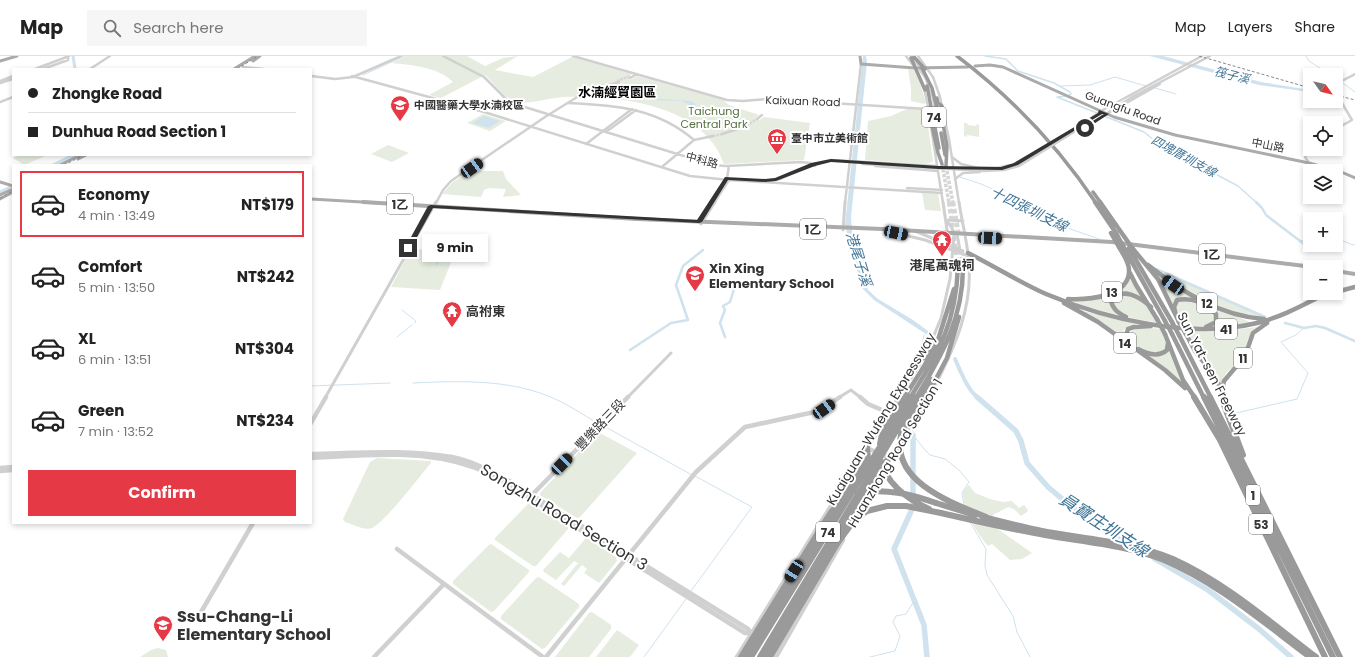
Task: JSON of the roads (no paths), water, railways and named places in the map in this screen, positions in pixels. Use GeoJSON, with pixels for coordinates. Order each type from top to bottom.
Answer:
{"type":"FeatureCollection","features":[{"type":"Feature","properties":{"kind":"highway"},"geometry":{"type":"LineString","coordinates":[[912,56],[927,95],[927,100]]}},
{"type":"Feature","properties":{"kind":"highway"},"geometry":{"type":"LineString","coordinates":[[912,56],[928,74],[938,104],[943,109],[942,119]]}},
{"type":"Feature","properties":{"kind":"highway","name":"74"},"geometry":{"type":"LineString","coordinates":[[912,56],[927,86],[942,164],[938,153],[929,110]]}},
{"type":"Feature","properties":{"kind":"highway","name":"74"},"geometry":{"type":"LineString","coordinates":[[912,56],[927,77],[935,97],[946,166],[947,146],[942,119]]}},
{"type":"Feature","properties":{"kind":"highway","name":"Sun Yat-sen Freeway"},"geometry":{"type":"LineString","coordinates":[[957,56],[1005,95],[1042,132],[1081,181],[1100,208],[1113,233],[1126,248],[1172,322],[1175,334],[1332,657]]}},
{"type":"Feature","properties":{"kind":"highway"},"geometry":{"type":"LineString","coordinates":[[962,56],[1004,92],[1046,134],[1080,174],[1116,225],[1126,248],[1148,265],[1162,286],[1195,351],[1213,372],[1222,394],[1226,413],[1268,513]]}},
{"type":"Feature","properties":{"kind":"highway","name":"Sun Yat-sen Freeway"},"geometry":{"type":"LineString","coordinates":[[1126,248],[1165,321],[1175,334],[1268,513],[1340,657]]}},
{"type":"Feature","properties":{"kind":"highway","name":"13"},"geometry":{"type":"LineString","coordinates":[[1055,298],[1086,300],[1114,292],[1125,284],[1128,278],[1129,270],[1126,248]]}},
{"type":"Feature","properties":{"kind":"highway"},"geometry":{"type":"LineString","coordinates":[[968,254],[991,268],[1055,298],[1100,314],[1155,326]]}},
{"type":"Feature","properties":{"kind":"highway"},"geometry":{"type":"LineString","coordinates":[[968,254],[1055,298],[1114,316],[1148,323],[1196,329]]}},
{"type":"Feature","properties":{"kind":"highway","name":"12"},"geometry":{"type":"LineString","coordinates":[[1148,265],[1173,285],[1210,304],[1248,318],[1275,318]]}},
{"type":"Feature","properties":{"kind":"highway","name":"Kuaiguan-Wufeng Expressway"},"geometry":{"type":"LineString","coordinates":[[750,657],[907,407],[947,344],[954,323],[962,288],[960,267],[951,317],[945,337],[936,355],[907,407],[760,657]]}},
{"type":"Feature","properties":{"kind":"highway"},"geometry":{"type":"LineString","coordinates":[[1129,270],[1134,285],[1151,307],[1165,334],[1179,371],[1191,394]]}},
{"type":"Feature","properties":{"kind":"highway"},"geometry":{"type":"LineString","coordinates":[[941,513],[917,503],[900,491],[885,474],[881,465],[879,452],[882,434],[921,367],[937,343],[958,277]]}},
{"type":"Feature","properties":{"kind":"highway"},"geometry":{"type":"LineString","coordinates":[[1343,290],[1355,286]]}},
{"type":"Feature","properties":{"kind":"highway","name":"74"},"geometry":{"type":"LineString","coordinates":[[924,402],[944,364],[957,327],[962,288]]}},
{"type":"Feature","properties":{"kind":"highway"},"geometry":{"type":"LineString","coordinates":[[1148,323],[1121,314],[1112,307],[1111,301],[1117,295],[1127,294],[1142,299],[1151,307]]}},
{"type":"Feature","properties":{"kind":"highway","name":"14"},"geometry":{"type":"LineString","coordinates":[[1055,298],[1100,323],[1170,374],[1191,394]]}},
{"type":"Feature","properties":{"kind":"highway"},"geometry":{"type":"LineString","coordinates":[[1168,340],[1167,350],[1164,353],[1156,354],[1141,351],[1135,347],[1127,339],[1126,332],[1130,328],[1140,326],[1196,329],[1210,326],[1216,322],[1216,314],[1208,307],[1195,300],[1177,300],[1174,304],[1176,315]]}},
{"type":"Feature","properties":{"kind":"highway"},"geometry":{"type":"LineString","coordinates":[[1256,324],[1275,318],[1312,300]]}},
{"type":"Feature","properties":{"kind":"highway"},"geometry":{"type":"LineString","coordinates":[[1210,304],[1256,324],[1267,323],[1286,316],[1319,300]]}},
{"type":"Feature","properties":{"kind":"highway","name":"11"},"geometry":{"type":"LineString","coordinates":[[1222,394],[1224,381],[1245,356],[1253,333],[1267,323]]}},
{"type":"Feature","properties":{"kind":"highway","name":"41"},"geometry":{"type":"LineString","coordinates":[[1196,329],[1228,329],[1256,324]]}},
{"type":"Feature","properties":{"kind":"highway"},"geometry":{"type":"LineString","coordinates":[[924,358],[943,325]]}},
{"type":"Feature","properties":{"kind":"highway"},"geometry":{"type":"LineString","coordinates":[[950,346],[901,434],[899,448],[900,456],[911,475],[930,492],[986,518]]}},
{"type":"Feature","properties":{"kind":"highway","name":"53"},"geometry":{"type":"LineString","coordinates":[[1191,394],[1211,423],[1220,440],[1325,657]]}},
{"type":"Feature","properties":{"kind":"highway","name":"74"},"geometry":{"type":"LineString","coordinates":[[745,657],[868,458],[867,448]]}},
{"type":"Feature","properties":{"kind":"highway","name":"74"},"geometry":{"type":"LineString","coordinates":[[765,657],[880,466],[890,458]]}},
{"type":"Feature","properties":{"kind":"highway"},"geometry":{"type":"LineString","coordinates":[[741,657],[832,511],[845,499],[869,490],[894,490],[912,494],[963,512],[986,518],[1041,531],[1136,547],[1175,560],[1203,574],[1230,591],[1316,657]]}},
{"type":"Feature","properties":{"kind":"highway"},"geometry":{"type":"LineString","coordinates":[[770,657],[837,544],[855,519],[867,511],[887,506],[906,506],[1027,532],[1117,547],[1154,556],[1181,567],[1210,583],[1310,657]]}},
{"type":"Feature","properties":{"kind":"main road"},"geometry":{"type":"LineString","coordinates":[[0,61],[15,56]]}},
{"type":"Feature","properties":{"kind":"main road"},"geometry":{"type":"LineString","coordinates":[[236,68],[255,56]]}},
{"type":"Feature","properties":{"kind":"main road"},"geometry":{"type":"LineString","coordinates":[[241,68],[260,56]]}},
{"type":"Feature","properties":{"kind":"main road"},"geometry":{"type":"LineString","coordinates":[[860,56],[861,64],[869,65],[915,68],[968,67]]}},
{"type":"Feature","properties":{"kind":"main road","name":"Guangfu Road"},"geometry":{"type":"LineString","coordinates":[[975,66],[990,64],[1003,67],[1101,114],[1175,136]]}},
{"type":"Feature","properties":{"kind":"main road","name":"中山路"},"geometry":{"type":"LineString","coordinates":[[1175,136],[1309,163],[1339,171],[1355,178]]}},
{"type":"Feature","properties":{"kind":"main road"},"geometry":{"type":"LineString","coordinates":[[62,164],[78,156]]}},
{"type":"Feature","properties":{"kind":"main road"},"geometry":{"type":"LineString","coordinates":[[68,164],[84,156]]}},
{"type":"Feature","properties":{"kind":"main road"},"geometry":{"type":"LineString","coordinates":[[0,184],[11,188]]}},
{"type":"Feature","properties":{"kind":"main road"},"geometry":{"type":"LineString","coordinates":[[0,195],[11,188]]}},
{"type":"Feature","properties":{"kind":"main road"},"geometry":{"type":"LineString","coordinates":[[0,199],[12,193]]}},
{"type":"Feature","properties":{"kind":"main road","name":"1乙"},"geometry":{"type":"LineString","coordinates":[[312,200],[701,222],[913,231],[956,235]]}},
{"type":"Feature","properties":{"kind":"main road","name":"1乙"},"geometry":{"type":"LineString","coordinates":[[854,229],[896,233],[1113,242],[1303,266]]}},
{"type":"Feature","properties":{"kind":"main road"},"geometry":{"type":"LineString","coordinates":[[1343,273],[1355,275]]}},
{"type":"Feature","properties":{"kind":"street"},"geometry":{"type":"LineString","coordinates":[[92,68],[110,56]]}},
{"type":"Feature","properties":{"kind":"street"},"geometry":{"type":"LineString","coordinates":[[312,75],[335,79],[354,76],[400,56]]}},
{"type":"Feature","properties":{"kind":"street","name":"中科路"},"geometry":{"type":"LineString","coordinates":[[444,56],[484,77],[510,102],[713,165],[729,166],[831,160],[861,163]]}},
{"type":"Feature","properties":{"kind":"street","name":"Kaixuan Road"},"geometry":{"type":"LineString","coordinates":[[573,56],[727,100],[743,101],[767,99],[856,103],[929,110],[943,109]]}},
{"type":"Feature","properties":{"kind":"street","name":"Kaixuan Road"},"geometry":{"type":"LineString","coordinates":[[578,56],[636,74]]}},
{"type":"Feature","properties":{"kind":"street"},"geometry":{"type":"LineString","coordinates":[[912,56],[929,110],[946,219],[947,230],[944,233]]}},
{"type":"Feature","properties":{"kind":"street"},"geometry":{"type":"LineString","coordinates":[[912,56],[929,84],[934,109],[942,119]]}},
{"type":"Feature","properties":{"kind":"street","name":"Huanzhong Road Section 1"},"geometry":{"type":"LineString","coordinates":[[776,657],[890,458],[915,419],[946,365],[960,332],[969,292],[970,268],[952,156],[938,88],[928,68],[912,56]]}},
{"type":"Feature","properties":{"kind":"street"},"geometry":{"type":"LineString","coordinates":[[1101,114],[1102,109],[1202,56]]}},
{"type":"Feature","properties":{"kind":"street"},"geometry":{"type":"LineString","coordinates":[[861,163],[1000,172],[1018,168],[1101,114],[1210,56]]}},
{"type":"Feature","properties":{"kind":"street"},"geometry":{"type":"LineString","coordinates":[[38,68],[68,57]]}},
{"type":"Feature","properties":{"kind":"street"},"geometry":{"type":"LineString","coordinates":[[45,68],[68,57]]}},
{"type":"Feature","properties":{"kind":"street"},"geometry":{"type":"LineString","coordinates":[[843,229],[849,162],[861,64]]}},
{"type":"Feature","properties":{"kind":"street"},"geometry":{"type":"LineString","coordinates":[[630,77],[636,74]]}},
{"type":"Feature","properties":{"kind":"street"},"geometry":{"type":"LineString","coordinates":[[1343,80],[1355,74]]}},
{"type":"Feature","properties":{"kind":"street"},"geometry":{"type":"LineString","coordinates":[[354,76],[484,112],[690,176],[727,180],[781,181],[814,165]]}},
{"type":"Feature","properties":{"kind":"street"},"geometry":{"type":"LineString","coordinates":[[0,82],[12,78]]}},
{"type":"Feature","properties":{"kind":"street"},"geometry":{"type":"LineString","coordinates":[[1152,87],[1162,78]]}},
{"type":"Feature","properties":{"kind":"street"},"geometry":{"type":"LineString","coordinates":[[955,178],[963,173],[1002,168],[1016,164],[1101,114],[1166,80]]}},
{"type":"Feature","properties":{"kind":"street"},"geometry":{"type":"LineString","coordinates":[[603,86],[618,82]]}},
{"type":"Feature","properties":{"kind":"street"},"geometry":{"type":"LineString","coordinates":[[312,421],[436,196],[448,181],[565,103],[591,89]]}},
{"type":"Feature","properties":{"kind":"street"},"geometry":{"type":"LineString","coordinates":[[584,92],[595,90]]}},
{"type":"Feature","properties":{"kind":"street"},"geometry":{"type":"LineString","coordinates":[[565,103],[578,93]]}},
{"type":"Feature","properties":{"kind":"street"},"geometry":{"type":"LineString","coordinates":[[0,102],[12,97]]}},
{"type":"Feature","properties":{"kind":"street"},"geometry":{"type":"LineString","coordinates":[[565,103],[600,104],[636,110],[665,120],[679,128],[694,140]]}},
{"type":"Feature","properties":{"kind":"street"},"geometry":{"type":"LineString","coordinates":[[1343,105],[1352,120],[1343,125]]}},
{"type":"Feature","properties":{"kind":"street"},"geometry":{"type":"LineString","coordinates":[[603,132],[632,109]]}},
{"type":"Feature","properties":{"kind":"street"},"geometry":{"type":"LineString","coordinates":[[587,143],[636,110]]}},
{"type":"Feature","properties":{"kind":"street"},"geometry":{"type":"LineString","coordinates":[[757,119],[762,115]]}},
{"type":"Feature","properties":{"kind":"street"},"geometry":{"type":"LineString","coordinates":[[722,134],[744,127]]}},
{"type":"Feature","properties":{"kind":"street"},"geometry":{"type":"LineString","coordinates":[[664,166],[694,140],[713,136]]}},
{"type":"Feature","properties":{"kind":"street"},"geometry":{"type":"LineString","coordinates":[[616,153],[691,174],[727,180],[781,181],[855,187],[942,191]]}},
{"type":"Feature","properties":{"kind":"street"},"geometry":{"type":"LineString","coordinates":[[952,156],[956,161],[965,166],[979,170]]}},
{"type":"Feature","properties":{"kind":"street"},"geometry":{"type":"LineString","coordinates":[[1307,156],[1309,163]]}},
{"type":"Feature","properties":{"kind":"street","name":"中科路"},"geometry":{"type":"LineString","coordinates":[[814,165],[831,160]]}},
{"type":"Feature","properties":{"kind":"street","name":"中科路"},"geometry":{"type":"LineString","coordinates":[[801,162],[814,165],[831,162],[849,162]]}},
{"type":"Feature","properties":{"kind":"street"},"geometry":{"type":"LineString","coordinates":[[861,163],[937,166]]}},
{"type":"Feature","properties":{"kind":"street"},"geometry":{"type":"LineString","coordinates":[[861,163],[867,165],[938,171]]}},
{"type":"Feature","properties":{"kind":"street"},"geometry":{"type":"LineString","coordinates":[[701,222],[727,180],[729,166]]}},
{"type":"Feature","properties":{"kind":"street"},"geometry":{"type":"LineString","coordinates":[[312,416],[431,207]]}},
{"type":"Feature","properties":{"kind":"street"},"geometry":{"type":"LineString","coordinates":[[946,219],[963,220]]}},
{"type":"Feature","properties":{"kind":"street"},"geometry":{"type":"LineString","coordinates":[[946,219],[956,235],[960,251]]}},
{"type":"Feature","properties":{"kind":"street"},"geometry":{"type":"LineString","coordinates":[[913,231],[968,254]]}},
{"type":"Feature","properties":{"kind":"street"},"geometry":{"type":"LineString","coordinates":[[896,233],[953,248]]}},
{"type":"Feature","properties":{"kind":"street","name":"Huanzhong Road Section 1"},"geometry":{"type":"LineString","coordinates":[[737,657],[916,370],[921,367],[938,330],[950,286],[953,248],[956,235]]}},
{"type":"Feature","properties":{"kind":"street"},"geometry":{"type":"LineString","coordinates":[[952,266],[955,264],[970,268]]}},
{"type":"Feature","properties":{"kind":"street","name":"豐樂路三段"},"geometry":{"type":"LineString","coordinates":[[530,496],[671,353]]}},
{"type":"Feature","properties":{"kind":"street"},"geometry":{"type":"LineString","coordinates":[[397,548],[545,657],[696,472],[745,427],[819,412],[851,390],[868,404],[889,413]]}},
{"type":"Feature","properties":{"kind":"street"},"geometry":{"type":"LineString","coordinates":[[867,448],[890,458]]}},
{"type":"Feature","properties":{"kind":"street","name":"Songzhu Road Section 3"},"geometry":{"type":"LineString","coordinates":[[312,454],[388,451],[453,457],[484,467],[692,597],[745,633],[751,633],[779,651]]}},
{"type":"Feature","properties":{"kind":"street","name":"Songzhu Road Section 3"},"geometry":{"type":"LineString","coordinates":[[312,458],[394,455],[454,461],[490,474],[530,496]]}},
{"type":"Feature","properties":{"kind":"street"},"geometry":{"type":"LineString","coordinates":[[0,470],[12,469]]}},
{"type":"Feature","properties":{"kind":"street"},"geometry":{"type":"LineString","coordinates":[[198,619],[252,524]]}},
{"type":"Feature","properties":{"kind":"street"},"geometry":{"type":"LineString","coordinates":[[374,657],[444,584]]}},
{"type":"Feature","properties":{"kind":"water","name":"港尾子溪"},"geometry":{"type":"Polygon","coordinates":[[[863,56],[866,56],[867,62],[851,217],[852,232],[868,290],[878,299],[913,320],[932,334],[929,336],[874,300],[862,288],[845,225],[863,56]]]}},
{"type":"Feature","properties":{"kind":"water","name":"筏子溪"},"geometry":{"type":"Polygon","coordinates":[[[1150,56],[1163,56],[1261,82],[1303,89],[1303,91],[1259,85],[1150,56]]]}},
{"type":"Feature","properties":{"kind":"water"},"geometry":{"type":"Polygon","coordinates":[[[626,90],[640,93],[650,98],[690,101],[695,103],[697,108],[701,108],[699,111],[692,110],[688,104],[682,101],[654,100],[635,93],[621,91],[626,90]]]}},
{"type":"Feature","properties":{"kind":"water"},"geometry":{"type":"Polygon","coordinates":[[[484,116],[500,121],[489,128],[472,123],[484,116]]]}},
{"type":"Feature","properties":{"kind":"waterway"},"geometry":{"type":"LineString","coordinates":[[73,56],[75,68]]}},
{"type":"Feature","properties":{"kind":"waterway"},"geometry":{"type":"LineString","coordinates":[[363,75],[405,56]]}},
{"type":"Feature","properties":{"kind":"waterway","name":"四塊厝圳支線"},"geometry":{"type":"LineString","coordinates":[[985,56],[1006,59],[1018,71],[1054,83],[1070,92],[1071,94],[1069,95]]}},
{"type":"Feature","properties":{"kind":"waterway"},"geometry":{"type":"LineString","coordinates":[[1306,56],[1309,61],[1320,68]]}},
{"type":"Feature","properties":{"kind":"waterway"},"geometry":{"type":"LineString","coordinates":[[1060,86],[1090,85],[1115,77],[1146,86]]}},
{"type":"Feature","properties":{"kind":"waterway"},"geometry":{"type":"LineString","coordinates":[[1343,83],[1355,92]]}},
{"type":"Feature","properties":{"kind":"waterway"},"geometry":{"type":"LineString","coordinates":[[1155,88],[1176,94]]}},
{"type":"Feature","properties":{"kind":"waterway","name":"四塊厝圳支線"},"geometry":{"type":"LineString","coordinates":[[1067,96],[1057,97],[1144,132],[1159,144],[1238,186],[1257,203]]}},
{"type":"Feature","properties":{"kind":"waterway"},"geometry":{"type":"LineString","coordinates":[[55,164],[71,156]]}},
{"type":"Feature","properties":{"kind":"waterway","name":"十四張圳支線"},"geometry":{"type":"LineString","coordinates":[[960,177],[981,184],[1017,200],[1059,225],[1099,239]]}},
{"type":"Feature","properties":{"kind":"waterway"},"geometry":{"type":"LineString","coordinates":[[0,192],[12,186]]}},
{"type":"Feature","properties":{"kind":"waterway","name":"四塊厝圳支線"},"geometry":{"type":"LineString","coordinates":[[1257,203],[1266,215],[1303,243]]}},
{"type":"Feature","properties":{"kind":"waterway"},"geometry":{"type":"LineString","coordinates":[[1343,241],[1353,245],[1355,244]]}},
{"type":"Feature","properties":{"kind":"waterway"},"geometry":{"type":"LineString","coordinates":[[630,350],[671,323],[688,320],[676,285],[683,266],[703,250]]}},
{"type":"Feature","properties":{"kind":"waterway"},"geometry":{"type":"LineString","coordinates":[[436,255],[442,255],[437,260],[437,264]]}},
{"type":"Feature","properties":{"kind":"waterway","name":"十四張圳支線"},"geometry":{"type":"LineString","coordinates":[[1156,269],[1265,317]]}},
{"type":"Feature","properties":{"kind":"waterway"},"geometry":{"type":"LineString","coordinates":[[725,337],[720,323],[725,310],[723,306],[730,302],[734,289]]}},
{"type":"Feature","properties":{"kind":"waterway"},"geometry":{"type":"LineString","coordinates":[[402,310],[416,321],[415,323]]}},
{"type":"Feature","properties":{"kind":"waterway","name":"十四張圳支線"},"geometry":{"type":"LineString","coordinates":[[1285,323],[1304,328],[1316,326],[1325,328],[1355,341]]}},
{"type":"Feature","properties":{"kind":"waterway"},"geometry":{"type":"LineString","coordinates":[[397,337],[412,325]]}},
{"type":"Feature","properties":{"kind":"waterway"},"geometry":{"type":"LineString","coordinates":[[1232,414],[1297,399],[1308,373],[1281,342],[1296,335],[1304,328]]}},
{"type":"Feature","properties":{"kind":"waterway"},"geometry":{"type":"LineString","coordinates":[[918,364],[924,335]]}},
{"type":"Feature","properties":{"kind":"waterway","name":"員寶庄圳支線"},"geometry":{"type":"LineString","coordinates":[[955,359],[967,385],[977,397]]}},
{"type":"Feature","properties":{"kind":"waterway"},"geometry":{"type":"LineString","coordinates":[[413,383],[481,382],[532,390],[555,399],[599,424]]}},
{"type":"Feature","properties":{"kind":"waterway"},"geometry":{"type":"LineString","coordinates":[[312,386],[390,383]]}},
{"type":"Feature","properties":{"kind":"waterway","name":"員寶庄圳支線"},"geometry":{"type":"LineString","coordinates":[[977,397],[1016,431],[1021,441],[1027,463],[1048,487],[1073,508],[1116,533],[1133,546]]}},
{"type":"Feature","properties":{"kind":"waterway"},"geometry":{"type":"LineString","coordinates":[[602,425],[692,475]]}},
{"type":"Feature","properties":{"kind":"waterway"},"geometry":{"type":"LineString","coordinates":[[913,426],[913,435],[925,450],[930,455],[945,459],[959,470],[969,482],[962,493],[964,506]]}},
{"type":"Feature","properties":{"kind":"waterway"},"geometry":{"type":"LineString","coordinates":[[913,435],[913,507],[894,549],[924,625],[927,657]]}},
{"type":"Feature","properties":{"kind":"waterway"},"geometry":{"type":"LineString","coordinates":[[691,591],[752,507],[695,476]]}},
{"type":"Feature","properties":{"kind":"waterway"},"geometry":{"type":"LineString","coordinates":[[970,522],[986,549],[985,565],[987,575],[1013,616],[1017,632],[1030,657]]}},
{"type":"Feature","properties":{"kind":"waterway","name":"員寶庄圳支線"},"geometry":{"type":"LineString","coordinates":[[1155,559],[1208,590],[1259,629],[1291,657]]}},
{"type":"Feature","properties":{"kind":"waterway"},"geometry":{"type":"LineString","coordinates":[[644,657],[686,599]]}},
{"type":"Feature","properties":{"kind":"waterway"},"geometry":{"type":"LineString","coordinates":[[870,657],[895,651],[900,636],[893,622],[896,616],[906,614],[914,601]]}},
{"type":"Feature","properties":{"kind":"tunnel"},"geometry":{"type":"LineString","coordinates":[[617,81],[630,76]]}},
{"type":"Feature","properties":{"kind":"tunnel"},"geometry":{"type":"LineString","coordinates":[[591,89],[604,85]]}},
{"type":"Feature","properties":{"kind":"tunnel"},"geometry":{"type":"LineString","coordinates":[[578,93],[584,91]]}},
{"type":"Feature","properties":{"kind":"tunnel"},"geometry":{"type":"LineString","coordinates":[[744,127],[757,119]]}},
{"type":"Feature","properties":{"kind":"tunnel"},"geometry":{"type":"LineString","coordinates":[[713,136],[722,134]]}},
{"type":"Feature","properties":{"kind":"tunnel"},"geometry":{"type":"LineString","coordinates":[[942,164],[949,203]]}},
{"type":"Feature","properties":{"kind":"tunnel"},"geometry":{"type":"LineString","coordinates":[[946,166],[953,203]]}},
{"type":"Feature","properties":{"kind":"tunnel"},"geometry":{"type":"LineString","coordinates":[[949,202],[958,266]]}},
{"type":"Feature","properties":{"kind":"tunnel"},"geometry":{"type":"LineString","coordinates":[[953,202],[959,236]]}},
{"type":"Feature","properties":{"kind":"tunnel"},"geometry":{"type":"LineString","coordinates":[[961,250],[963,267]]}},
{"type":"Feature","properties":{"kind":"railway"},"geometry":{"type":"LineString","coordinates":[[239,68],[258,56]]}},
{"type":"Feature","properties":{"kind":"railway"},"geometry":{"type":"LineString","coordinates":[[1199,56],[1303,86]]}},
{"type":"Feature","properties":{"kind":"railway"},"geometry":{"type":"LineString","coordinates":[[1343,97],[1355,100]]}},
{"type":"Feature","properties":{"kind":"railway"},"geometry":{"type":"LineString","coordinates":[[66,164],[82,156]]}},
{"type":"Feature","properties":{"kind":"railway"},"geometry":{"type":"LineString","coordinates":[[0,198],[12,192]]}},
{"type":"Feature","properties":{"kind":"place","name":"中國醫藥大學水湳校區"},"geometry":{"type":"Point","coordinates":[400,122]}},
{"type":"Feature","properties":{"kind":"place","name":"臺中市立美術館"},"geometry":{"type":"Point","coordinates":[777,155]}},
{"type":"Feature","properties":{"kind":"place","name":"港尾萬魂祠"},"geometry":{"type":"Point","coordinates":[942,257]}},
{"type":"Feature","properties":{"kind":"place","name":"Xin Xing Elementary School"},"geometry":{"type":"Point","coordinates":[695,292]}},
{"type":"Feature","properties":{"kind":"place","name":"高祔東"},"geometry":{"type":"Point","coordinates":[452,328]}},
{"type":"Feature","properties":{"kind":"place","name":"Ssu-Chang-Li Elementary School"},"geometry":{"type":"Point","coordinates":[163,642]}},
{"type":"Feature","properties":{"kind":"district","name":"水湳經貿園區"},"geometry":{"type":"Point","coordinates":[617,92]}},
{"type":"Feature","properties":{"kind":"park label","name":"Taichung Central Park"},"geometry":{"type":"Point","coordinates":[714,117]}}]}
